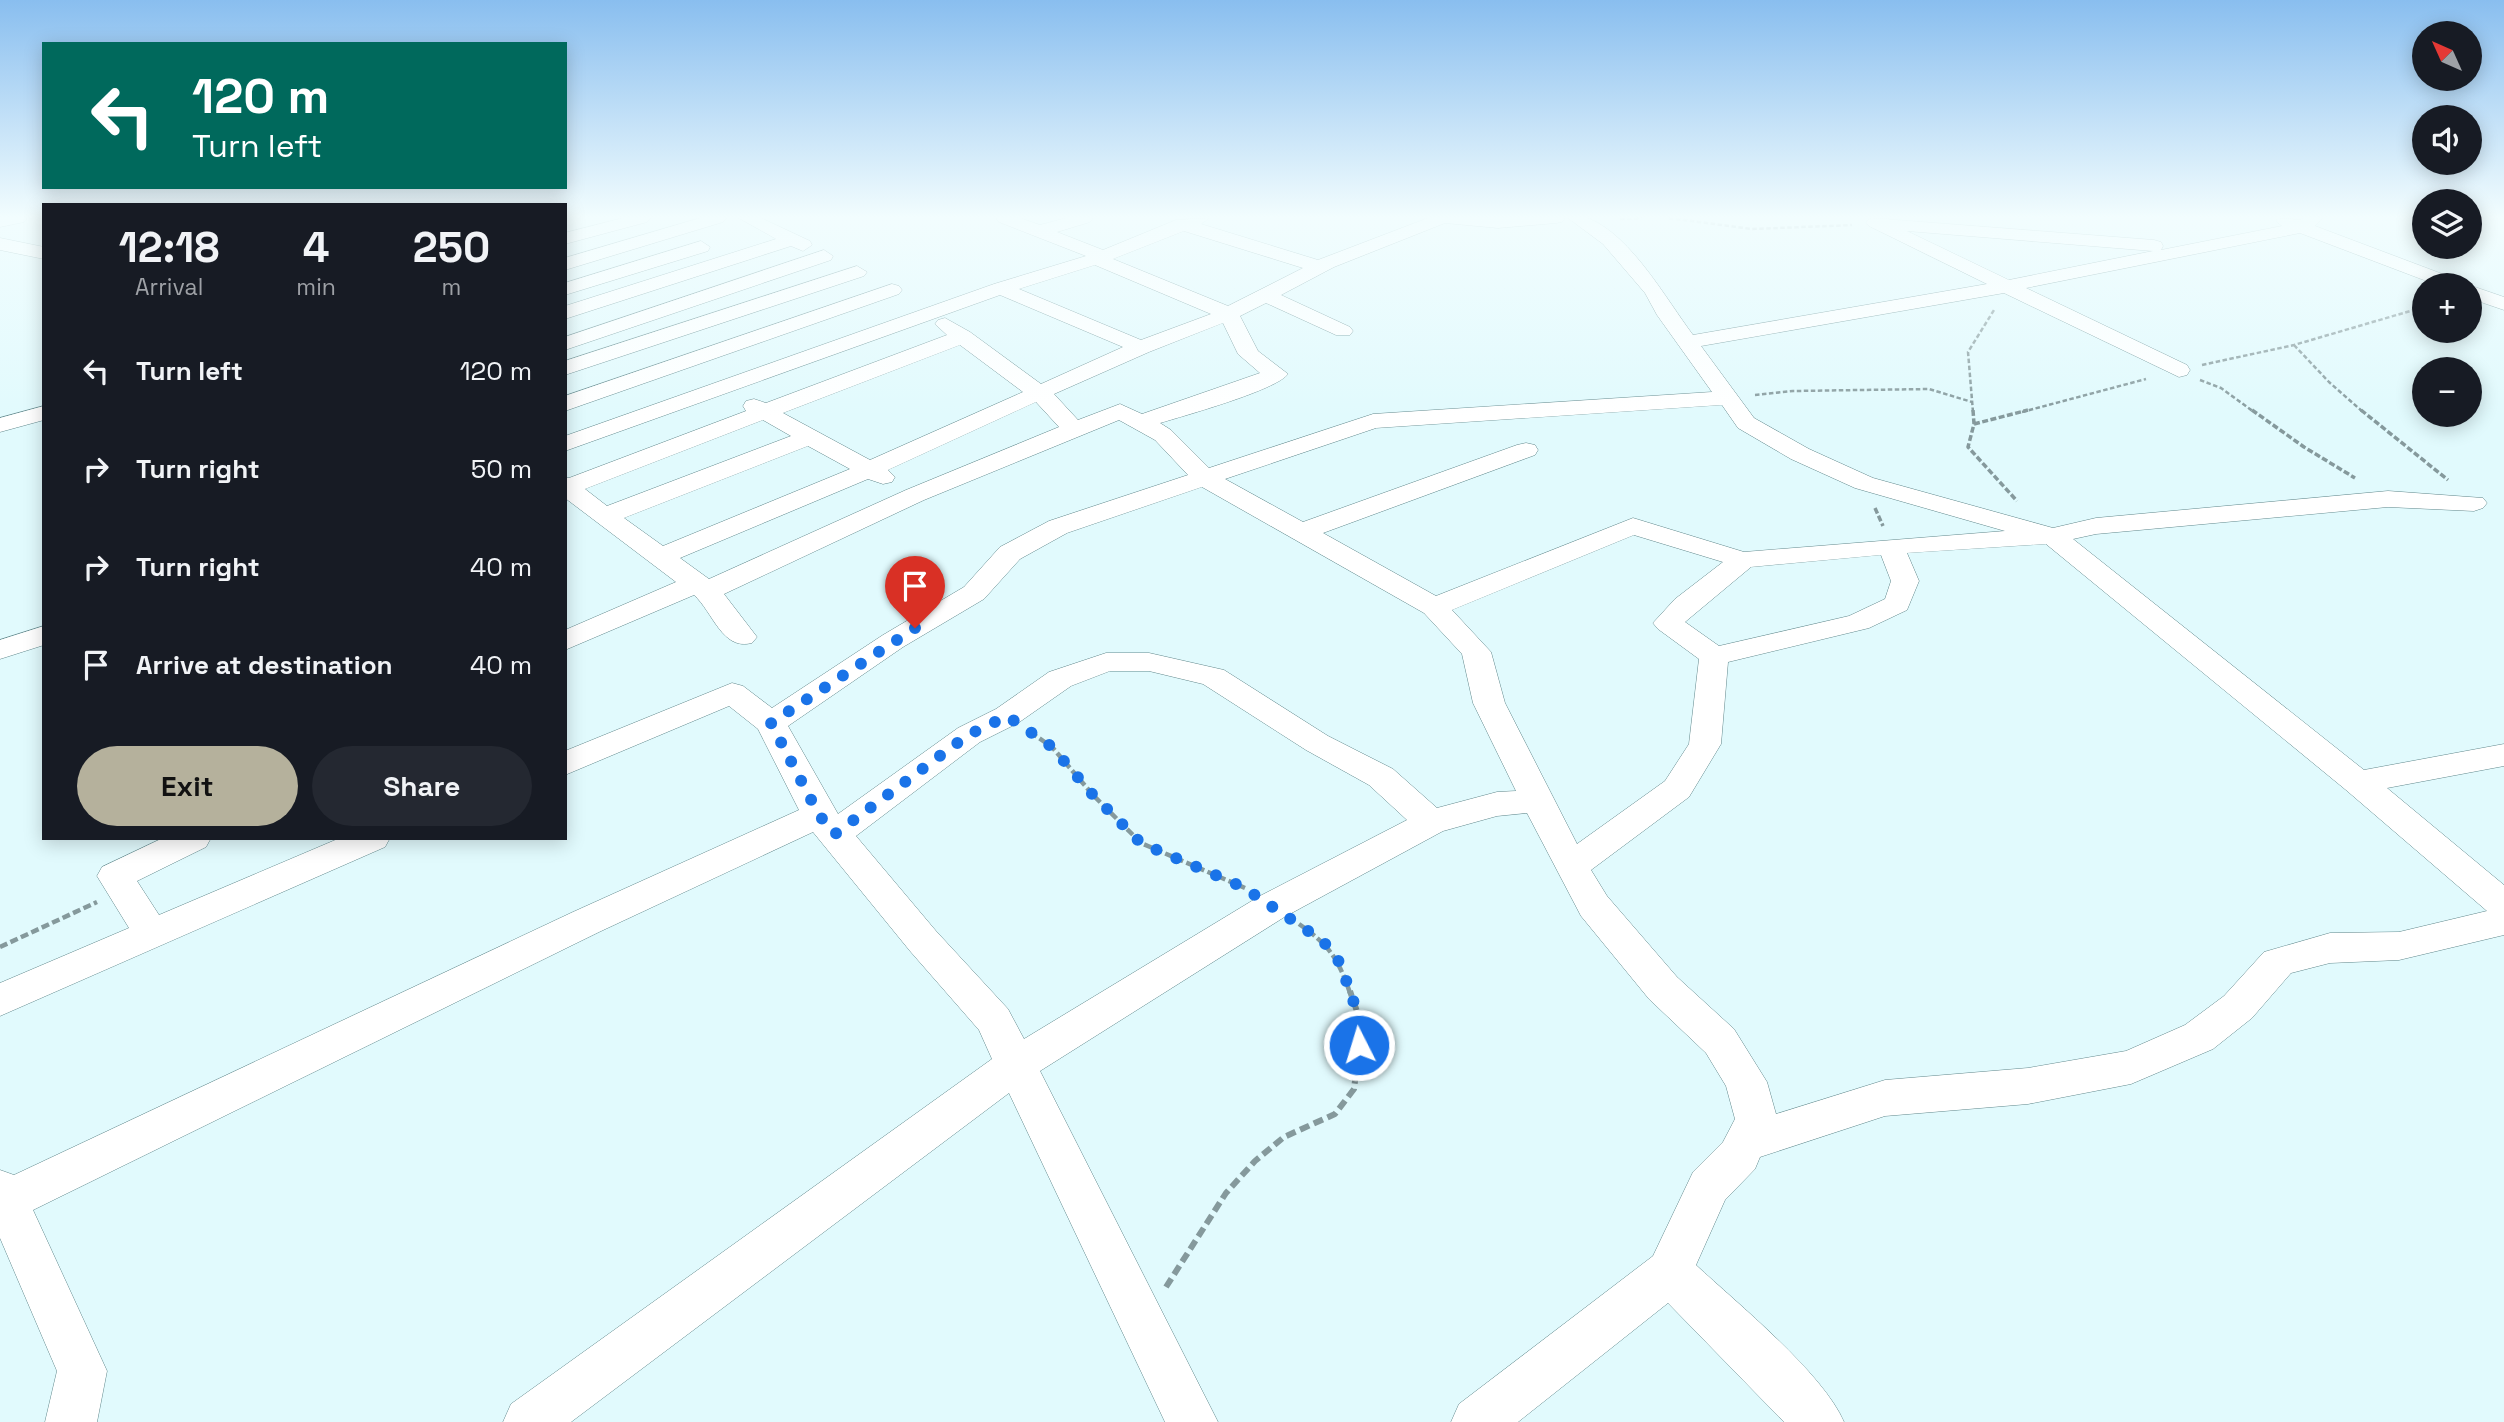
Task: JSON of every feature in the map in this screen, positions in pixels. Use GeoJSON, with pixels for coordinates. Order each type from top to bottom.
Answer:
{"type":"FeatureCollection","features":[{"type":"Feature","properties":{"kind":"street"},"geometry":{"type":"LineString","coordinates":[[567,312],[654,284]]}},
{"type":"Feature","properties":{"kind":"street"},"geometry":{"type":"LineString","coordinates":[[567,343],[741,284]]}},
{"type":"Feature","properties":{"kind":"street"},"geometry":{"type":"LineString","coordinates":[[567,367],[819,284]]}},
{"type":"Feature","properties":{"kind":"street"},"geometry":{"type":"LineString","coordinates":[[881,284],[927,316],[963,336],[1041,394],[1074,429]]}},
{"type":"Feature","properties":{"kind":"street"},"geometry":{"type":"LineString","coordinates":[[567,443],[1012,284]]}},
{"type":"Feature","properties":{"kind":"street"},"geometry":{"type":"LineString","coordinates":[[1141,422],[1277,374],[1254,362],[1244,349],[1229,314],[1160,284]]}},
{"type":"Feature","properties":{"kind":"street"},"geometry":{"type":"LineString","coordinates":[[662,556],[869,470],[1141,347],[1229,314],[1286,284]]}},
{"type":"Feature","properties":{"kind":"street"},"geometry":{"type":"LineString","coordinates":[[1648,284],[1667,315],[1690,342],[1746,423],[1764,435],[1864,483],[2052,536],[2358,782],[2504,905]]}},
{"type":"Feature","properties":{"kind":"street"},"geometry":{"type":"LineString","coordinates":[[2005,284],[2179,370]]}},
{"type":"Feature","properties":{"kind":"street"},"geometry":{"type":"LineString","coordinates":[[1690,342],[2016,284]]}},
{"type":"Feature","properties":{"kind":"street"},"geometry":{"type":"LineString","coordinates":[[1000,288],[1141,347]]}},
{"type":"Feature","properties":{"kind":"street"},"geometry":{"type":"LineString","coordinates":[[567,403],[892,290]]}},
{"type":"Feature","properties":{"kind":"street"},"geometry":{"type":"LineString","coordinates":[[1265,295],[1343,331]]}},
{"type":"Feature","properties":{"kind":"street"},"geometry":{"type":"LineString","coordinates":[[2482,296],[2504,304]]}},
{"type":"Feature","properties":{"kind":"street"},"geometry":{"type":"LineString","coordinates":[[567,486],[766,413],[963,336]]}},
{"type":"Feature","properties":{"kind":"street"},"geometry":{"type":"LineString","coordinates":[[722,388],[915,495]]}},
{"type":"Feature","properties":{"kind":"street"},"geometry":{"type":"LineString","coordinates":[[771,723],[894,641],[974,593],[1010,553],[1058,527],[1373,421],[1730,398]]}},
{"type":"Feature","properties":{"kind":"street"},"geometry":{"type":"LineString","coordinates":[[567,640],[702,587],[915,495],[1120,411],[1163,435],[1205,478],[1298,533],[1434,607],[1476,652],[1489,703],[1571,867],[1594,906],[1664,988],[1720,1041],[1746,1082],[1756,1119],[1740,1155],[1709,1186],[1670,1272],[1477,1422]]}},
{"type":"Feature","properties":{"kind":"street"},"geometry":{"type":"LineString","coordinates":[[0,425],[42,414]]}},
{"type":"Feature","properties":{"kind":"street"},"geometry":{"type":"LineString","coordinates":[[605,516],[809,437]]}},
{"type":"Feature","properties":{"kind":"street"},"geometry":{"type":"LineString","coordinates":[[1298,533],[1526,450]]}},
{"type":"Feature","properties":{"kind":"street"},"geometry":{"type":"LineString","coordinates":[[567,487],[702,587],[742,637]]}},
{"type":"Feature","properties":{"kind":"street"},"geometry":{"type":"LineString","coordinates":[[1434,607],[1633,526],[1743,560],[1891,546],[2052,536],[2096,526],[2388,499],[2474,503]]}},
{"type":"Feature","properties":{"kind":"street"},"geometry":{"type":"LineString","coordinates":[[1743,560],[1685,605],[1668,623],[1714,656],[1859,622],[1898,604],[1905,581],[1891,546]]}},
{"type":"Feature","properties":{"kind":"street"},"geometry":{"type":"LineString","coordinates":[[0,650],[42,636]]}},
{"type":"Feature","properties":{"kind":"street"},"geometry":{"type":"LineString","coordinates":[[1571,867],[1677,789],[1704,744],[1714,656]]}},
{"type":"Feature","properties":{"kind":"street"},"geometry":{"type":"LineString","coordinates":[[71,1422],[82,1371],[3,1196],[586,922],[827,825],[968,735],[1007,716],[1060,679],[1107,662],[1149,662],[1213,677],[1317,743],[1381,777],[1431,822]]}},
{"type":"Feature","properties":{"kind":"street"},"geometry":{"type":"LineString","coordinates":[[567,763],[732,693],[771,723],[827,825],[923,941],[994,1020],[1192,1422]]}},
{"type":"Feature","properties":{"kind":"street"},"geometry":{"type":"LineString","coordinates":[[2358,782],[2504,755]]}},
{"type":"Feature","properties":{"kind":"street"},"geometry":{"type":"LineString","coordinates":[[529,1422],[1015,1065],[1273,906],[1431,822],[1497,804],[1539,801]]}},
{"type":"Feature","properties":{"kind":"street"},"geometry":{"type":"LineString","coordinates":[[152,934],[115,876],[190,840]]}},
{"type":"Feature","properties":{"kind":"street"},"geometry":{"type":"LineString","coordinates":[[0,1000],[368,840]]}},
{"type":"Feature","properties":{"kind":"street"},"geometry":{"type":"LineString","coordinates":[[1744,1143],[1885,1098],[2028,1086],[2131,1067],[2199,1037],[2238,1007],[2278,962],[2330,948],[2399,946],[2504,921]]}},
{"type":"Feature","properties":{"kind":"street"},"geometry":{"type":"LineString","coordinates":[[1670,1272],[1778,1377],[1818,1422]]}},
{"type":"Feature","properties":{"kind":"path"},"geometry":{"type":"LineString","coordinates":[[2008,286],[1968,352],[1975,424],[1968,447],[2052,536]]}},
{"type":"Feature","properties":{"kind":"path"},"geometry":{"type":"LineString","coordinates":[[1975,424],[2059,404],[2179,370],[2294,345],[2412,311]]}},
{"type":"Feature","properties":{"kind":"path"},"geometry":{"type":"LineString","coordinates":[[2294,345],[2309,364],[2353,403],[2413,449],[2474,503]]}},
{"type":"Feature","properties":{"kind":"path"},"geometry":{"type":"LineString","coordinates":[[2179,370],[2221,388],[2304,447],[2388,499]]}},
{"type":"Feature","properties":{"kind":"path"},"geometry":{"type":"LineString","coordinates":[[1730,398],[1793,391],[1929,389],[1972,402]]}},
{"type":"Feature","properties":{"kind":"path"},"geometry":{"type":"LineString","coordinates":[[1864,483],[1891,546]]}},
{"type":"Feature","properties":{"kind":"path"},"geometry":{"type":"LineString","coordinates":[[1007,716],[1052,747],[1093,795],[1141,843],[1243,887],[1323,941],[1340,963],[1362,1026],[1354,1089],[1335,1114],[1284,1137],[1255,1161],[1226,1193],[1154,1307],[1148,1329]]}},
{"type":"Feature","properties":{"kind":"path"},"geometry":{"type":"LineString","coordinates":[[0,947],[124,890]]}},
{"type":"Feature","properties":{"kind":"route"},"geometry":{"type":"LineString","coordinates":[[915,628],[771,723],[819,815],[835,834],[968,735],[1007,716],[1052,747],[1093,795],[1141,843],[1243,887],[1323,941],[1340,963],[1362,1026],[1359,1045]]}}]}
